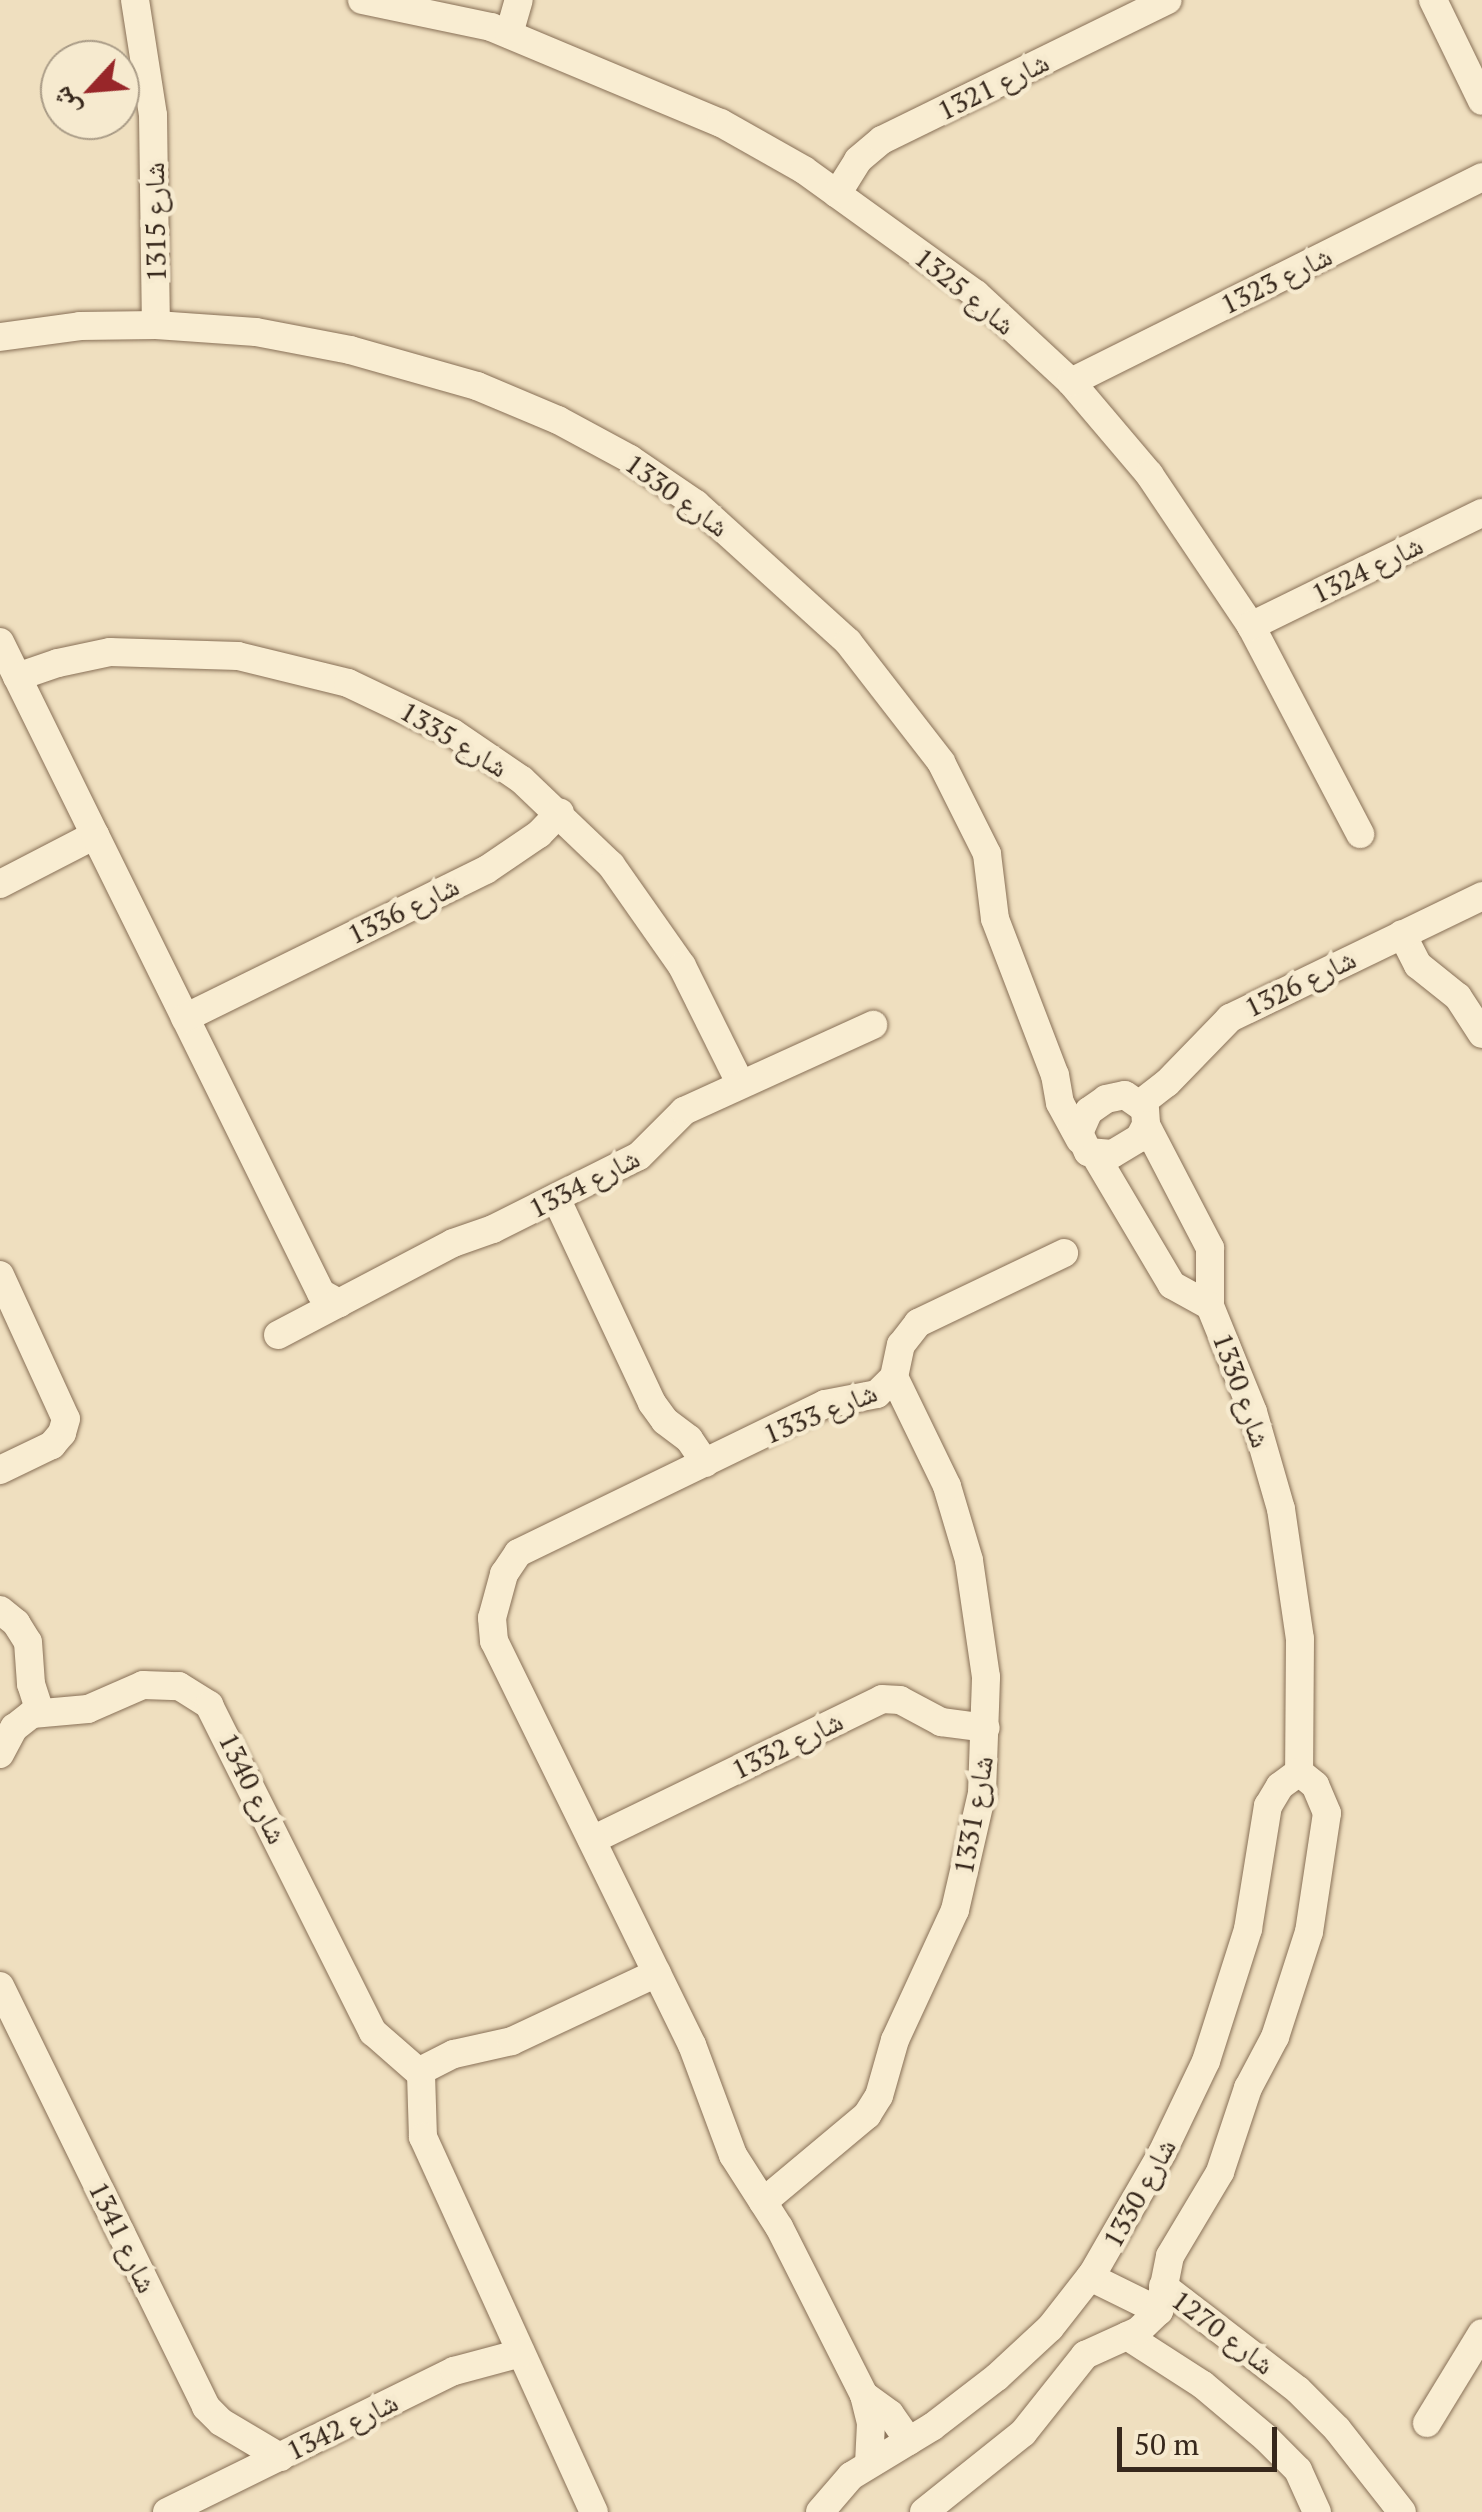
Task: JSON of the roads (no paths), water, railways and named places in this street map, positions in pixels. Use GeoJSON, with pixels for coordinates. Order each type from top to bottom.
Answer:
{"type":"FeatureCollection","features":[{"type":"Feature","properties":{"kind":"street","name":"شارع 1315"},"geometry":{"type":"LineString","coordinates":[[135,0],[153,114],[156,325]]}},
{"type":"Feature","properties":{"kind":"street","name":"شارع 1325"},"geometry":{"type":"LineString","coordinates":[[362,0],[509,34],[721,123],[838,194],[976,294],[1071,382],[1149,474],[1251,626],[1360,834]]}},
{"type":"Feature","properties":{"kind":"street"},"geometry":{"type":"LineString","coordinates":[[509,34],[519,0]]}},
{"type":"Feature","properties":{"kind":"street","name":"شارع 1321"},"geometry":{"type":"LineString","coordinates":[[838,194],[858,160],[882,140],[1168,0]]}},
{"type":"Feature","properties":{"kind":"street"},"geometry":{"type":"LineString","coordinates":[[1433,0],[1482,101]]}},
{"type":"Feature","properties":{"kind":"street","name":"شارع 1323"},"geometry":{"type":"LineString","coordinates":[[1071,382],[1482,177]]}},
{"type":"Feature","properties":{"kind":"street","name":"شارع 1330"},"geometry":{"type":"LineString","coordinates":[[0,336],[80,326],[156,325],[303,340],[477,386],[607,445],[664,480],[730,532],[848,642],[941,762],[988,854],[995,919],[1055,1075],[1060,1103],[1118,1187],[1162,1272],[1184,1294],[1210,1306]]}},
{"type":"Feature","properties":{"kind":"street","name":"شارع 1324"},"geometry":{"type":"LineString","coordinates":[[1251,626],[1482,513]]}},
{"type":"Feature","properties":{"kind":"street"},"geometry":{"type":"LineString","coordinates":[[0,642],[321,1293],[340,1302]]}},
{"type":"Feature","properties":{"kind":"street","name":"شارع 1335"},"geometry":{"type":"LineString","coordinates":[[17,677],[84,656],[136,650],[238,656],[312,671],[383,697],[453,733],[560,812],[612,865],[661,930],[702,1002],[740,1084]]}},
{"type":"Feature","properties":{"kind":"street","name":"شارع 1336"},"geometry":{"type":"LineString","coordinates":[[185,1018],[486,870],[531,841],[560,812]]}},
{"type":"Feature","properties":{"kind":"street"},"geometry":{"type":"LineString","coordinates":[[0,884],[96,836]]}},
{"type":"Feature","properties":{"kind":"street","name":"شارع 1326"},"geometry":{"type":"LineString","coordinates":[[1144,1114],[1167,1083],[1230,1018],[1482,896]]}},
{"type":"Feature","properties":{"kind":"street"},"geometry":{"type":"LineString","coordinates":[[1402,934],[1418,965],[1458,997],[1482,1034]]}},
{"type":"Feature","properties":{"kind":"street","name":"شارع 1334"},"geometry":{"type":"LineString","coordinates":[[278,1335],[453,1243],[639,1156],[677,1116],[872,1025]]}},
{"type":"Feature","properties":{"kind":"street"},"geometry":{"type":"LineString","coordinates":[[1055,1075],[1081,1095],[1102,1102]]}},
{"type":"Feature","properties":{"kind":"street"},"geometry":{"type":"LineString","coordinates":[[1125,1095],[1144,1114],[1122,1150],[1088,1148],[1084,1119],[1102,1102],[1125,1095]]}},
{"type":"Feature","properties":{"kind":"street","name":"شارع 1330"},"geometry":{"type":"LineString","coordinates":[[1144,1114],[1210,1248],[1210,1306],[1253,1412],[1290,1552],[1302,1683],[1299,1772]]}},
{"type":"Feature","properties":{"kind":"street"},"geometry":{"type":"LineString","coordinates":[[556,1198],[652,1403],[665,1421],[688,1439],[704,1463]]}},
{"type":"Feature","properties":{"kind":"street","name":"شارع 1333"},"geometry":{"type":"LineString","coordinates":[[592,1840],[494,1641],[498,1592],[518,1553],[826,1404],[877,1394],[894,1377],[901,1345],[918,1323],[1064,1253]]}},
{"type":"Feature","properties":{"kind":"street"},"geometry":{"type":"LineString","coordinates":[[0,1274],[66,1418],[62,1434],[52,1445],[0,1470]]}},
{"type":"Feature","properties":{"kind":"street","name":"شارع 1331"},"geometry":{"type":"LineString","coordinates":[[763,2202],[867,2114],[879,2096],[890,2050],[940,1948],[966,1870],[982,1794],[986,1728],[982,1638],[959,1523],[932,1450],[894,1377]]}},
{"type":"Feature","properties":{"kind":"street"},"geometry":{"type":"LineString","coordinates":[[0,1610],[28,1642],[32,1684],[40,1712],[14,1728],[0,1754]]}},
{"type":"Feature","properties":{"kind":"street","name":"شارع 1340"},"geometry":{"type":"LineString","coordinates":[[40,1712],[88,1709],[155,1684],[190,1691],[209,1705],[373,2032],[420,2071]]}},
{"type":"Feature","properties":{"kind":"street","name":"شارع 1332"},"geometry":{"type":"LineString","coordinates":[[592,1840],[882,1699],[900,1700],[953,1725],[986,1728]]}},
{"type":"Feature","properties":{"kind":"street","name":"شارع 1330"},"geometry":{"type":"LineString","coordinates":[[820,2512],[837,2488],[997,2377],[1050,2328],[1090,2277],[1162,2153],[1206,2062],[1248,1928],[1268,1806],[1280,1786],[1299,1772]]}},
{"type":"Feature","properties":{"kind":"street","name":"شارع 1330"},"geometry":{"type":"LineString","coordinates":[[1161,2299],[1170,2256],[1220,2172],[1248,2088],[1275,2037],[1309,1932],[1326,1813],[1315,1785],[1299,1772]]}},
{"type":"Feature","properties":{"kind":"street"},"geometry":{"type":"LineString","coordinates":[[592,1840],[692,2045],[724,2137],[763,2202],[864,2396],[871,2422],[869,2464]]}},
{"type":"Feature","properties":{"kind":"street"},"geometry":{"type":"LineString","coordinates":[[594,2512],[423,2136],[420,2118],[424,2088],[420,2071],[454,2054],[512,2041],[657,1973]]}},
{"type":"Feature","properties":{"kind":"street","name":"شارع 1341"},"geometry":{"type":"LineString","coordinates":[[0,1986],[206,2406],[221,2422],[280,2457]]}},
{"type":"Feature","properties":{"kind":"street","name":"شارع 1270"},"geometry":{"type":"LineString","coordinates":[[1090,2277],[1161,2299],[1298,2390],[1368,2466],[1402,2512]]}},
{"type":"Feature","properties":{"kind":"street"},"geometry":{"type":"LineString","coordinates":[[924,2512],[1023,2433],[1085,2355],[1146,2326],[1161,2299]]}},
{"type":"Feature","properties":{"kind":"street"},"geometry":{"type":"LineString","coordinates":[[1427,2423],[1482,2333]]}},
{"type":"Feature","properties":{"kind":"street"},"geometry":{"type":"LineString","coordinates":[[1127,2336],[1202,2385],[1266,2438],[1298,2470],[1317,2512]]}},
{"type":"Feature","properties":{"kind":"street","name":"شارع 1342"},"geometry":{"type":"LineString","coordinates":[[167,2512],[464,2367],[522,2353]]}},
{"type":"Feature","properties":{"kind":"street"},"geometry":{"type":"LineString","coordinates":[[864,2396],[890,2414],[909,2441]]}}]}
